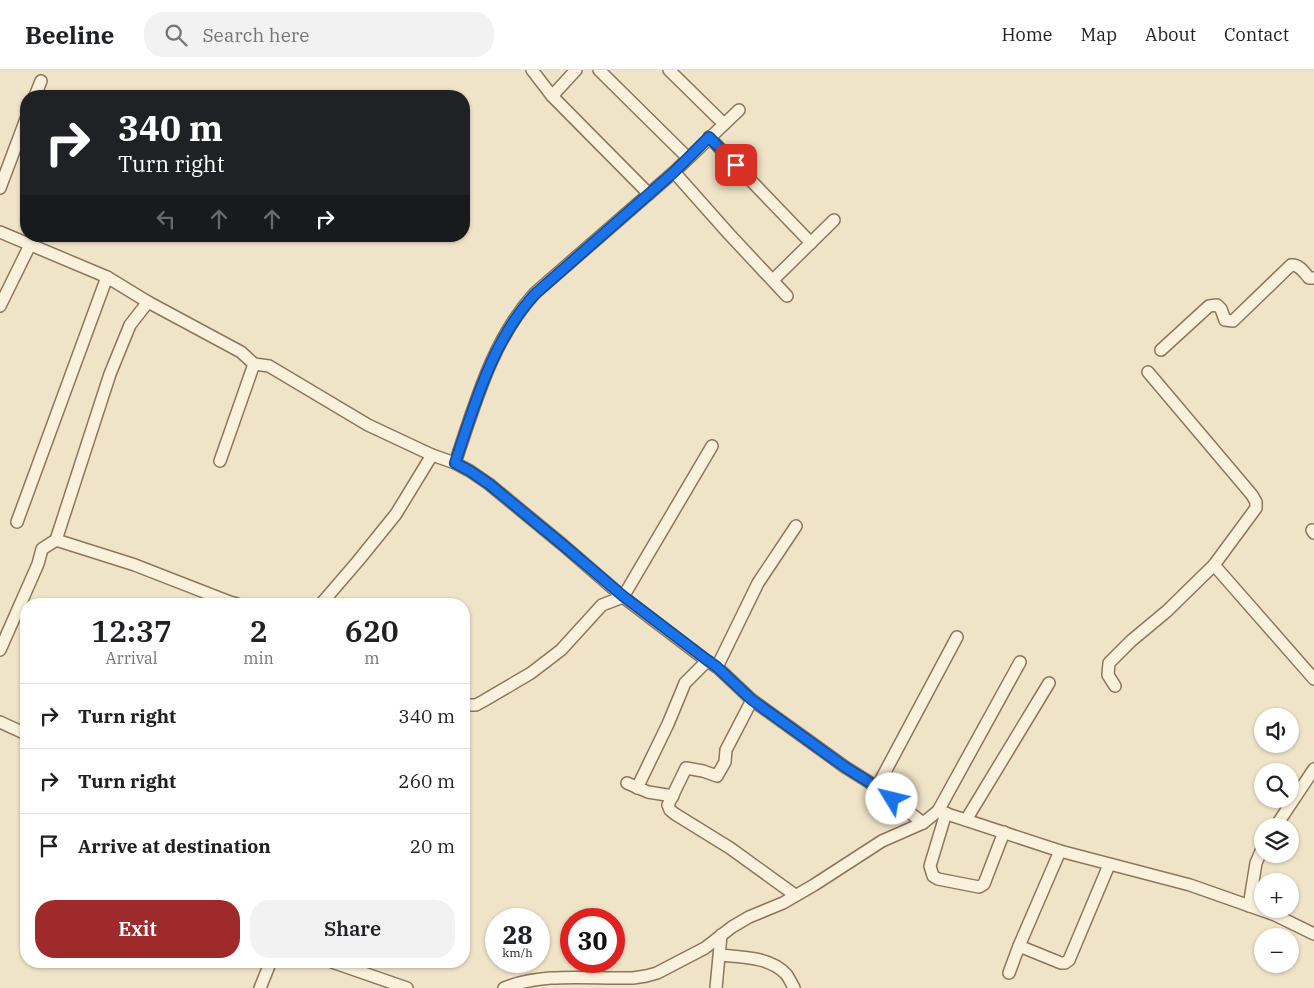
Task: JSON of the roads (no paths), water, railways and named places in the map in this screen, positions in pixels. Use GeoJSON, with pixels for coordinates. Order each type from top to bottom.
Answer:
{"type":"FeatureCollection","features":[{"type":"Feature","properties":{"kind":"street"},"geometry":{"type":"LineString","coordinates":[[532,70],[552,96],[650,194]]}},
{"type":"Feature","properties":{"kind":"street"},"geometry":{"type":"LineString","coordinates":[[552,96],[576,70]]}},
{"type":"Feature","properties":{"kind":"street"},"geometry":{"type":"LineString","coordinates":[[599,70],[688,158]]}},
{"type":"Feature","properties":{"kind":"street"},"geometry":{"type":"LineString","coordinates":[[669,70],[724,124]]}},
{"type":"Feature","properties":{"kind":"street"},"geometry":{"type":"LineString","coordinates":[[37,90],[41,81]]}},
{"type":"Feature","properties":{"kind":"street"},"geometry":{"type":"LineString","coordinates":[[455,463],[488,367],[520,310],[535,294],[650,194],[739,110]]}},
{"type":"Feature","properties":{"kind":"street"},"geometry":{"type":"LineString","coordinates":[[0,188],[20,135]]}},
{"type":"Feature","properties":{"kind":"street"},"geometry":{"type":"LineString","coordinates":[[709,137],[811,243]]}},
{"type":"Feature","properties":{"kind":"street"},"geometry":{"type":"LineString","coordinates":[[674,172],[787,296]]}},
{"type":"Feature","properties":{"kind":"street"},"geometry":{"type":"LineString","coordinates":[[772,280],[834,220]]}},
{"type":"Feature","properties":{"kind":"street"},"geometry":{"type":"LineString","coordinates":[[0,232],[20,241]]}},
{"type":"Feature","properties":{"kind":"street"},"geometry":{"type":"LineString","coordinates":[[23,242],[107,277],[148,302],[241,352],[254,364],[269,366],[368,425],[470,471],[489,484],[623,596],[717,667],[752,700],[845,767],[877,787],[924,823]]}},
{"type":"Feature","properties":{"kind":"street"},"geometry":{"type":"LineString","coordinates":[[0,306],[30,245]]}},
{"type":"Feature","properties":{"kind":"street"},"geometry":{"type":"LineString","coordinates":[[1161,350],[1209,306],[1217,304],[1225,320],[1233,321],[1290,265],[1299,267],[1309,278],[1314,278]]}},
{"type":"Feature","properties":{"kind":"street"},"geometry":{"type":"LineString","coordinates":[[16,522],[107,277]]}},
{"type":"Feature","properties":{"kind":"street"},"geometry":{"type":"LineString","coordinates":[[23,598],[38,564],[42,549],[56,540],[110,374],[130,324],[148,302]]}},
{"type":"Feature","properties":{"kind":"street"},"geometry":{"type":"LineString","coordinates":[[220,461],[254,364]]}},
{"type":"Feature","properties":{"kind":"street"},"geometry":{"type":"LineString","coordinates":[[1115,686],[1108,675],[1109,663],[1131,641],[1167,611],[1214,565],[1256,508],[1256,502],[1252,496],[1148,372]]}},
{"type":"Feature","properties":{"kind":"street"},"geometry":{"type":"LineString","coordinates":[[470,705],[476,705],[486,700],[531,673],[561,650],[602,605],[623,596],[712,446]]}},
{"type":"Feature","properties":{"kind":"street"},"geometry":{"type":"LineString","coordinates":[[326,598],[396,514],[432,455]]}},
{"type":"Feature","properties":{"kind":"street"},"geometry":{"type":"LineString","coordinates":[[717,667],[758,583],[796,526]]}},
{"type":"Feature","properties":{"kind":"street"},"geometry":{"type":"LineString","coordinates":[[56,540],[135,564],[220,598]]}},
{"type":"Feature","properties":{"kind":"street"},"geometry":{"type":"LineString","coordinates":[[1214,565],[1314,678]]}},
{"type":"Feature","properties":{"kind":"street"},"geometry":{"type":"LineString","coordinates":[[0,650],[20,605]]}},
{"type":"Feature","properties":{"kind":"street"},"geometry":{"type":"LineString","coordinates":[[877,787],[957,638]]}},
{"type":"Feature","properties":{"kind":"street"},"geometry":{"type":"LineString","coordinates":[[673,796],[648,792],[632,785],[668,724],[685,683],[707,660]]}},
{"type":"Feature","properties":{"kind":"street"},"geometry":{"type":"LineString","coordinates":[[1004,832],[984,884],[979,886],[938,879],[933,876],[930,866],[942,812],[1020,662]]}},
{"type":"Feature","properties":{"kind":"street"},"geometry":{"type":"LineString","coordinates":[[966,820],[1049,683]]}},
{"type":"Feature","properties":{"kind":"street"},"geometry":{"type":"LineString","coordinates":[[752,700],[726,750],[725,762],[717,776],[686,768],[668,805],[674,814],[730,848],[795,895]]}},
{"type":"Feature","properties":{"kind":"street"},"geometry":{"type":"LineString","coordinates":[[0,722],[20,731]]}},
{"type":"Feature","properties":{"kind":"street"},"geometry":{"type":"LineString","coordinates":[[1281,818],[1314,769]]}},
{"type":"Feature","properties":{"kind":"street"},"geometry":{"type":"LineString","coordinates":[[504,988],[528,981],[552,978],[615,978],[639,982],[705,948],[749,917],[783,903],[882,841],[924,823],[942,812],[1060,851],[1190,885],[1275,916],[1314,934]]}},
{"type":"Feature","properties":{"kind":"street"},"geometry":{"type":"LineString","coordinates":[[1009,973],[1060,851]]}},
{"type":"Feature","properties":{"kind":"street"},"geometry":{"type":"LineString","coordinates":[[1249,906],[1256,863]]}},
{"type":"Feature","properties":{"kind":"street"},"geometry":{"type":"LineString","coordinates":[[1019,946],[1061,963],[1066,963],[1069,960],[1109,864]]}},
{"type":"Feature","properties":{"kind":"street"},"geometry":{"type":"LineString","coordinates":[[716,988],[721,935]]}},
{"type":"Feature","properties":{"kind":"street"},"geometry":{"type":"LineString","coordinates":[[720,955],[757,959],[776,966],[787,975],[794,988]]}},
{"type":"Feature","properties":{"kind":"street"},"geometry":{"type":"LineString","coordinates":[[260,988],[268,968]]}},
{"type":"Feature","properties":{"kind":"street"},"geometry":{"type":"LineString","coordinates":[[349,968],[407,988]]}}]}
